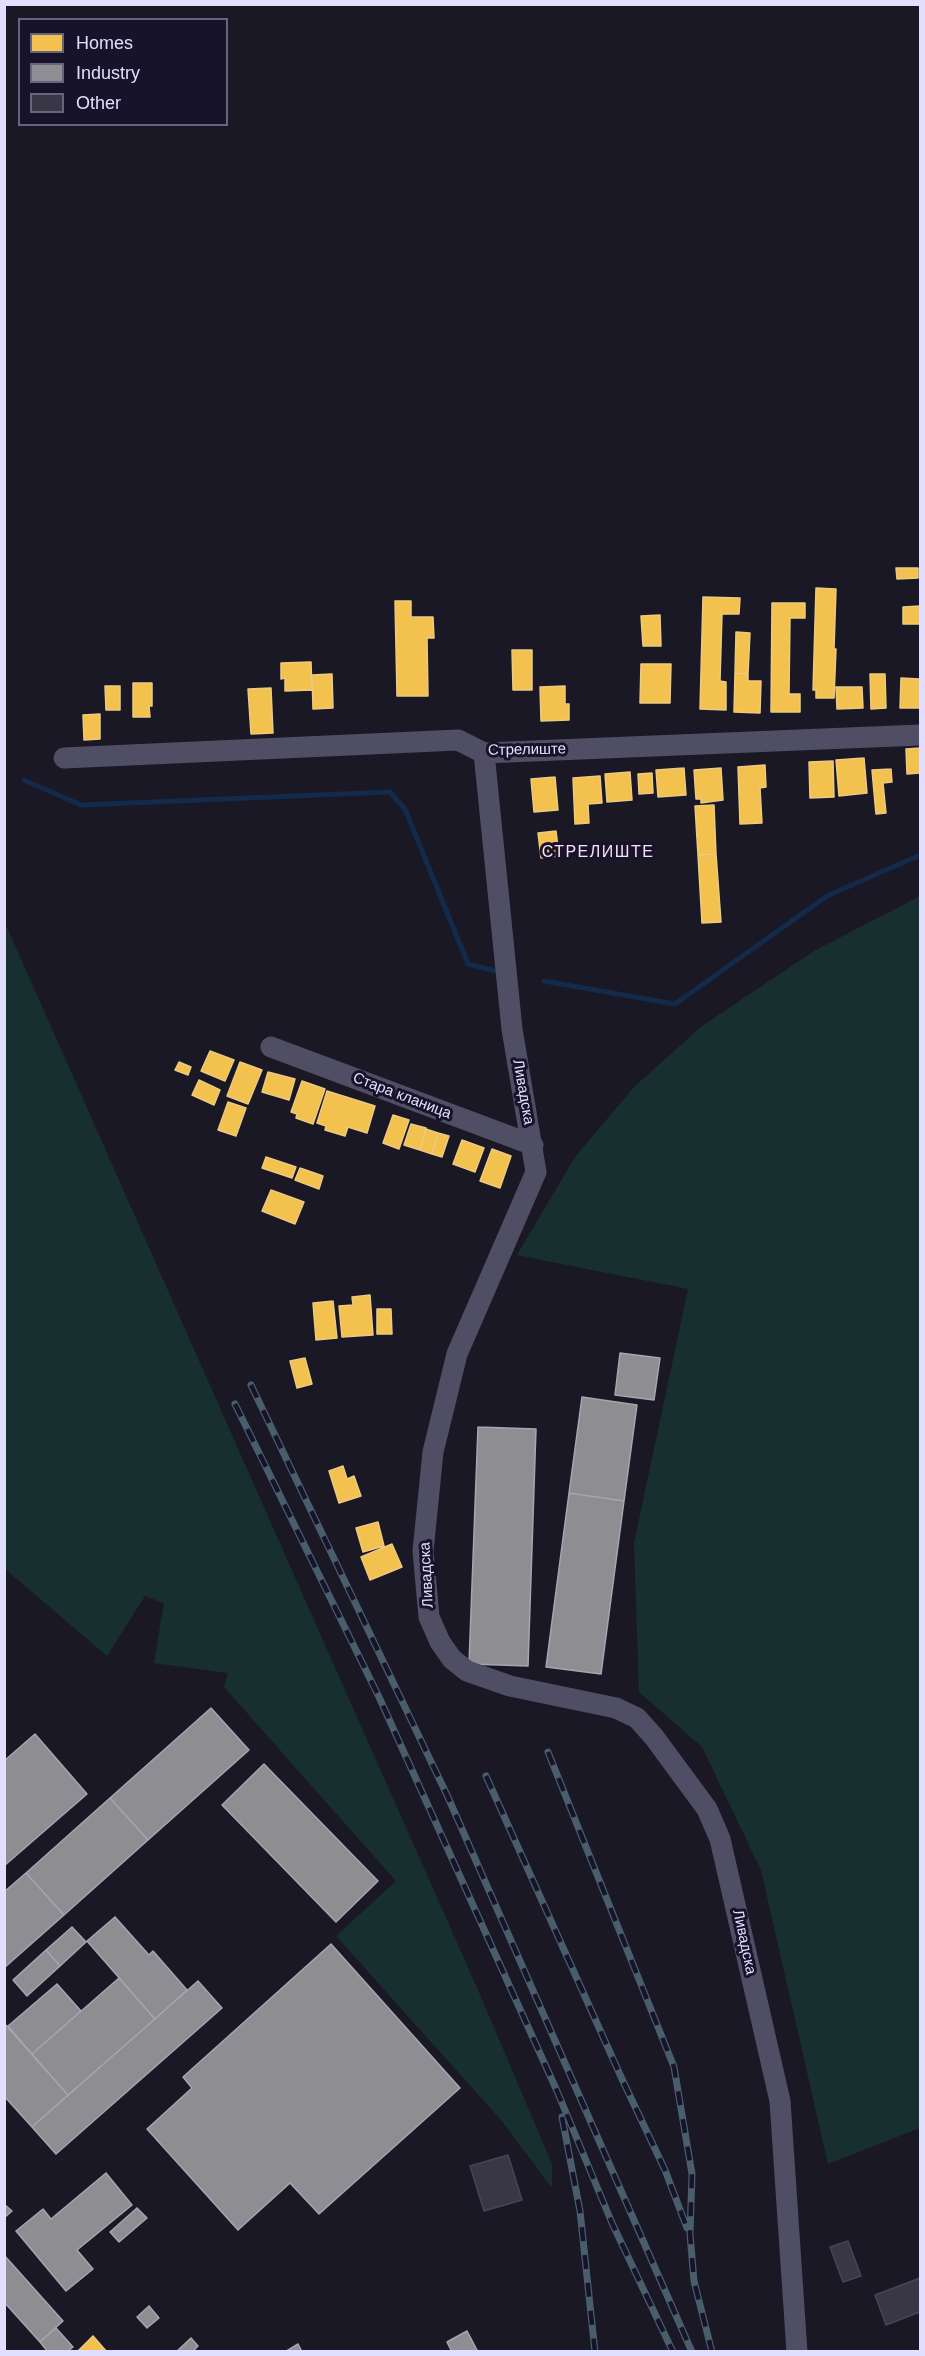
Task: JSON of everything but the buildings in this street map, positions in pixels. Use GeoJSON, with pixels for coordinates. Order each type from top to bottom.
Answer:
{"type":"FeatureCollection","features":[{"type":"Feature","properties":{"kind":"street","name":"Стрелиште"},"geometry":{"type":"LineString","coordinates":[[64,758],[458,740],[484,753],[921,735]]}},
{"type":"Feature","properties":{"kind":"street","name":"Ливадска"},"geometry":{"type":"LineString","coordinates":[[484,753],[512,1029],[536,1172],[457,1354],[433,1452],[423,1551],[429,1617],[440,1642],[452,1659],[467,1671],[510,1686],[616,1708],[637,1718],[654,1737],[707,1809],[723,1850],[780,2102],[797,2352]]}},
{"type":"Feature","properties":{"kind":"street","name":"Стара кланица"},"geometry":{"type":"LineString","coordinates":[[272,1047],[533,1145]]}},
{"type":"Feature","properties":{"kind":"green space"},"geometry":{"type":"Polygon","coordinates":[[[920,896],[920,2128],[828,2164],[761,1870],[702,1747],[639,1692],[634,1543],[688,1289],[517,1255],[575,1157],[634,1087],[702,1026],[814,951],[920,896]]]}},
{"type":"Feature","properties":{"kind":"green space"},"geometry":{"type":"Polygon","coordinates":[[[5,923],[478,1990],[552,2164],[552,2188],[501,2120],[336,1936],[396,1881],[224,1687],[228,1673],[154,1663],[164,1603],[145,1596],[107,1656],[5,1569],[5,923]]]}},
{"type":"Feature","properties":{"kind":"waterway"},"geometry":{"type":"LineString","coordinates":[[24,780],[81,805],[390,792],[405,809],[468,964],[496,971]]}},
{"type":"Feature","properties":{"kind":"waterway"},"geometry":{"type":"LineString","coordinates":[[544,981],[675,1004],[827,896],[920,855]]}},
{"type":"Feature","properties":{"kind":"railway"},"geometry":{"type":"LineString","coordinates":[[251,1385],[447,1795],[692,2352]]}},
{"type":"Feature","properties":{"kind":"railway"},"geometry":{"type":"LineString","coordinates":[[235,1404],[379,1697],[557,2091],[612,2223],[673,2352]]}},
{"type":"Feature","properties":{"kind":"railway"},"geometry":{"type":"LineString","coordinates":[[548,1752],[674,2067],[692,2174],[690,2234],[694,2281],[712,2352]]}},
{"type":"Feature","properties":{"kind":"railway"},"geometry":{"type":"LineString","coordinates":[[486,1776],[665,2170],[687,2228]]}},
{"type":"Feature","properties":{"kind":"railway"},"geometry":{"type":"LineString","coordinates":[[562,2117],[580,2211],[595,2352]]}},
{"type":"Feature","properties":{"kind":"district","name":"СТРЕЛИШТЕ"},"geometry":{"type":"Point","coordinates":[598,853]}}]}
